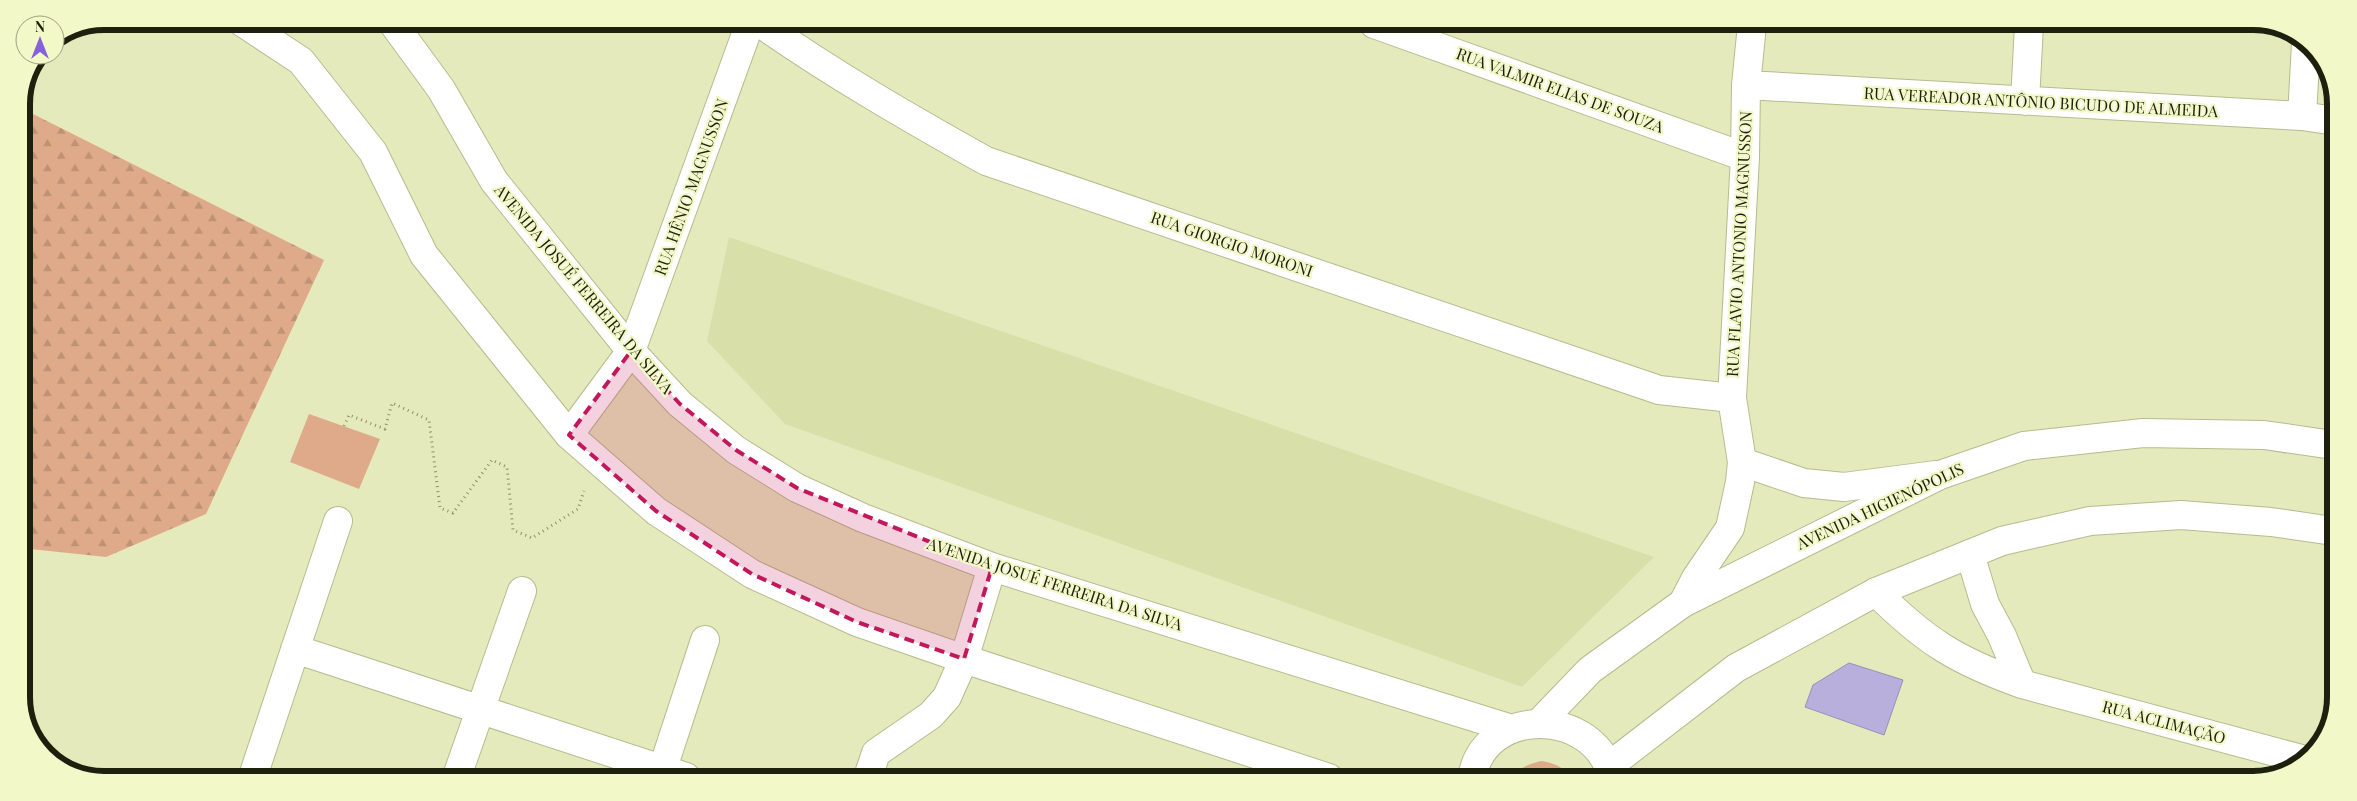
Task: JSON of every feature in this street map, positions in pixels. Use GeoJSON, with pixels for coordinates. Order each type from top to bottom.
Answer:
{"type":"FeatureCollection","features":[{"type":"Feature","properties":{"kind":"street"},"geometry":{"type":"LineString","coordinates":[[254,30],[301,61],[374,152],[424,255],[569,436],[656,511],[752,574],[858,622],[964,659],[1308,771]]}},
{"type":"Feature","properties":{"kind":"street","name":"AVENIDA JOSUÉ FERREIRA DA SILVA"},"geometry":{"type":"LineString","coordinates":[[398,30],[441,89],[494,181],[631,350],[680,404],[736,450],[797,488],[863,518],[992,567],[1512,729]]}},
{"type":"Feature","properties":{"kind":"street","name":"RUA HÊNIO MAGNUSSON"},"geometry":{"type":"LineString","coordinates":[[569,436],[631,350],[747,30]]}},
{"type":"Feature","properties":{"kind":"street","name":"RUA GIORGIO MORONI"},"geometry":{"type":"LineString","coordinates":[[772,30],[828,69],[901,114],[986,161],[1659,390],[1732,398]]}},
{"type":"Feature","properties":{"kind":"street","name":"RUA VALMIR ELIAS DE SOUZA"},"geometry":{"type":"LineString","coordinates":[[1391,30],[1745,157]]}},
{"type":"Feature","properties":{"kind":"street","name":"RUA FLAVIO ANTONIO MAGNUSSON"},"geometry":{"type":"LineString","coordinates":[[1683,603],[1696,578],[1730,528],[1740,482],[1742,462],[1732,398],[1745,157],[1746,85],[1751,30]]}},
{"type":"Feature","properties":{"kind":"street"},"geometry":{"type":"LineString","coordinates":[[2025,101],[2029,30]]}},
{"type":"Feature","properties":{"kind":"street"},"geometry":{"type":"LineString","coordinates":[[2302,116],[2306,53]]}},
{"type":"Feature","properties":{"kind":"street","name":"RUA VEREADOR ANTÔNIO BICUDO DE ALMEIDA"},"geometry":{"type":"LineString","coordinates":[[1746,85],[2302,116],[2327,120]]}},
{"type":"Feature","properties":{"kind":"street","name":"AVENIDA HIGIENÓPOLIS"},"geometry":{"type":"LineString","coordinates":[[1540,722],[1590,670],[1683,603],[1940,475],[2024,446],[2143,433],[2264,436],[2327,444]]}},
{"type":"Feature","properties":{"kind":"street"},"geometry":{"type":"LineString","coordinates":[[1742,462],[1804,483],[1844,487],[1940,475]]}},
{"type":"Feature","properties":{"kind":"street"},"geometry":{"type":"LineString","coordinates":[[1612,771],[1736,668],[1876,592],[2002,541],[2090,521],[2181,515],[2271,522],[2327,530]]}},
{"type":"Feature","properties":{"kind":"street"},"geometry":{"type":"LineString","coordinates":[[255,771],[338,521]]}},
{"type":"Feature","properties":{"kind":"street"},"geometry":{"type":"LineString","coordinates":[[1970,554],[1985,604],[2002,636],[2022,684]]}},
{"type":"Feature","properties":{"kind":"street"},"geometry":{"type":"LineString","coordinates":[[870,771],[876,753],[931,714],[947,696],[964,659],[992,567]]}},
{"type":"Feature","properties":{"kind":"street"},"geometry":{"type":"LineString","coordinates":[[459,771],[522,591]]}},
{"type":"Feature","properties":{"kind":"street","name":"RUA ACLIMAÇÃO"},"geometry":{"type":"LineString","coordinates":[[1876,592],[1907,623],[1942,649],[1980,670],[2022,684],[2296,757]]}},
{"type":"Feature","properties":{"kind":"street"},"geometry":{"type":"LineString","coordinates":[[671,771],[706,640]]}},
{"type":"Feature","properties":{"kind":"street"},"geometry":{"type":"LineString","coordinates":[[295,649],[480,709],[661,771]]}},
{"type":"Feature","properties":{"kind":"street"},"geometry":{"type":"LineString","coordinates":[[1474,771],[1489,745],[1512,729],[1540,722],[1568,728],[1593,743],[1610,771]]}},
{"type":"Feature","properties":{"kind":"path"},"geometry":{"type":"LineString","coordinates":[[344,426],[349,415],[385,429],[392,403],[429,420],[440,508],[453,513],[492,460],[507,467],[514,530],[532,538],[578,509],[596,460]]}},
{"type":"Feature","properties":{"kind":"highlighted area"},"geometry":{"type":"Polygon","coordinates":[[[631,351],[680,404],[736,450],[797,488],[992,567],[964,659],[857,622],[752,574],[656,511],[569,435],[631,351]]]}},
{"type":"Feature","properties":{"kind":"shaded area"},"geometry":{"type":"Polygon","coordinates":[[[729,237],[1654,557],[1522,687],[785,424],[707,341],[729,237]]]}},
{"type":"Feature","properties":{"kind":"green space"},"geometry":{"type":"Polygon","coordinates":[[[30,113],[324,260],[206,514],[106,557],[30,549],[30,113]]]}},
{"type":"Feature","properties":{"kind":"green space"},"geometry":{"type":"Polygon","coordinates":[[[309,414],[380,439],[359,489],[290,462],[309,414]]]}},
{"type":"Feature","properties":{"kind":"green space"},"geometry":{"type":"Polygon","coordinates":[[[1541,761],[1550,763],[1565,771],[1519,771],[1541,761]]]}},
{"type":"Feature","properties":{"kind":"building"},"geometry":{"type":"Polygon","coordinates":[[[1849,663],[1903,680],[1884,735],[1805,707],[1813,685],[1849,663]]]}}]}
